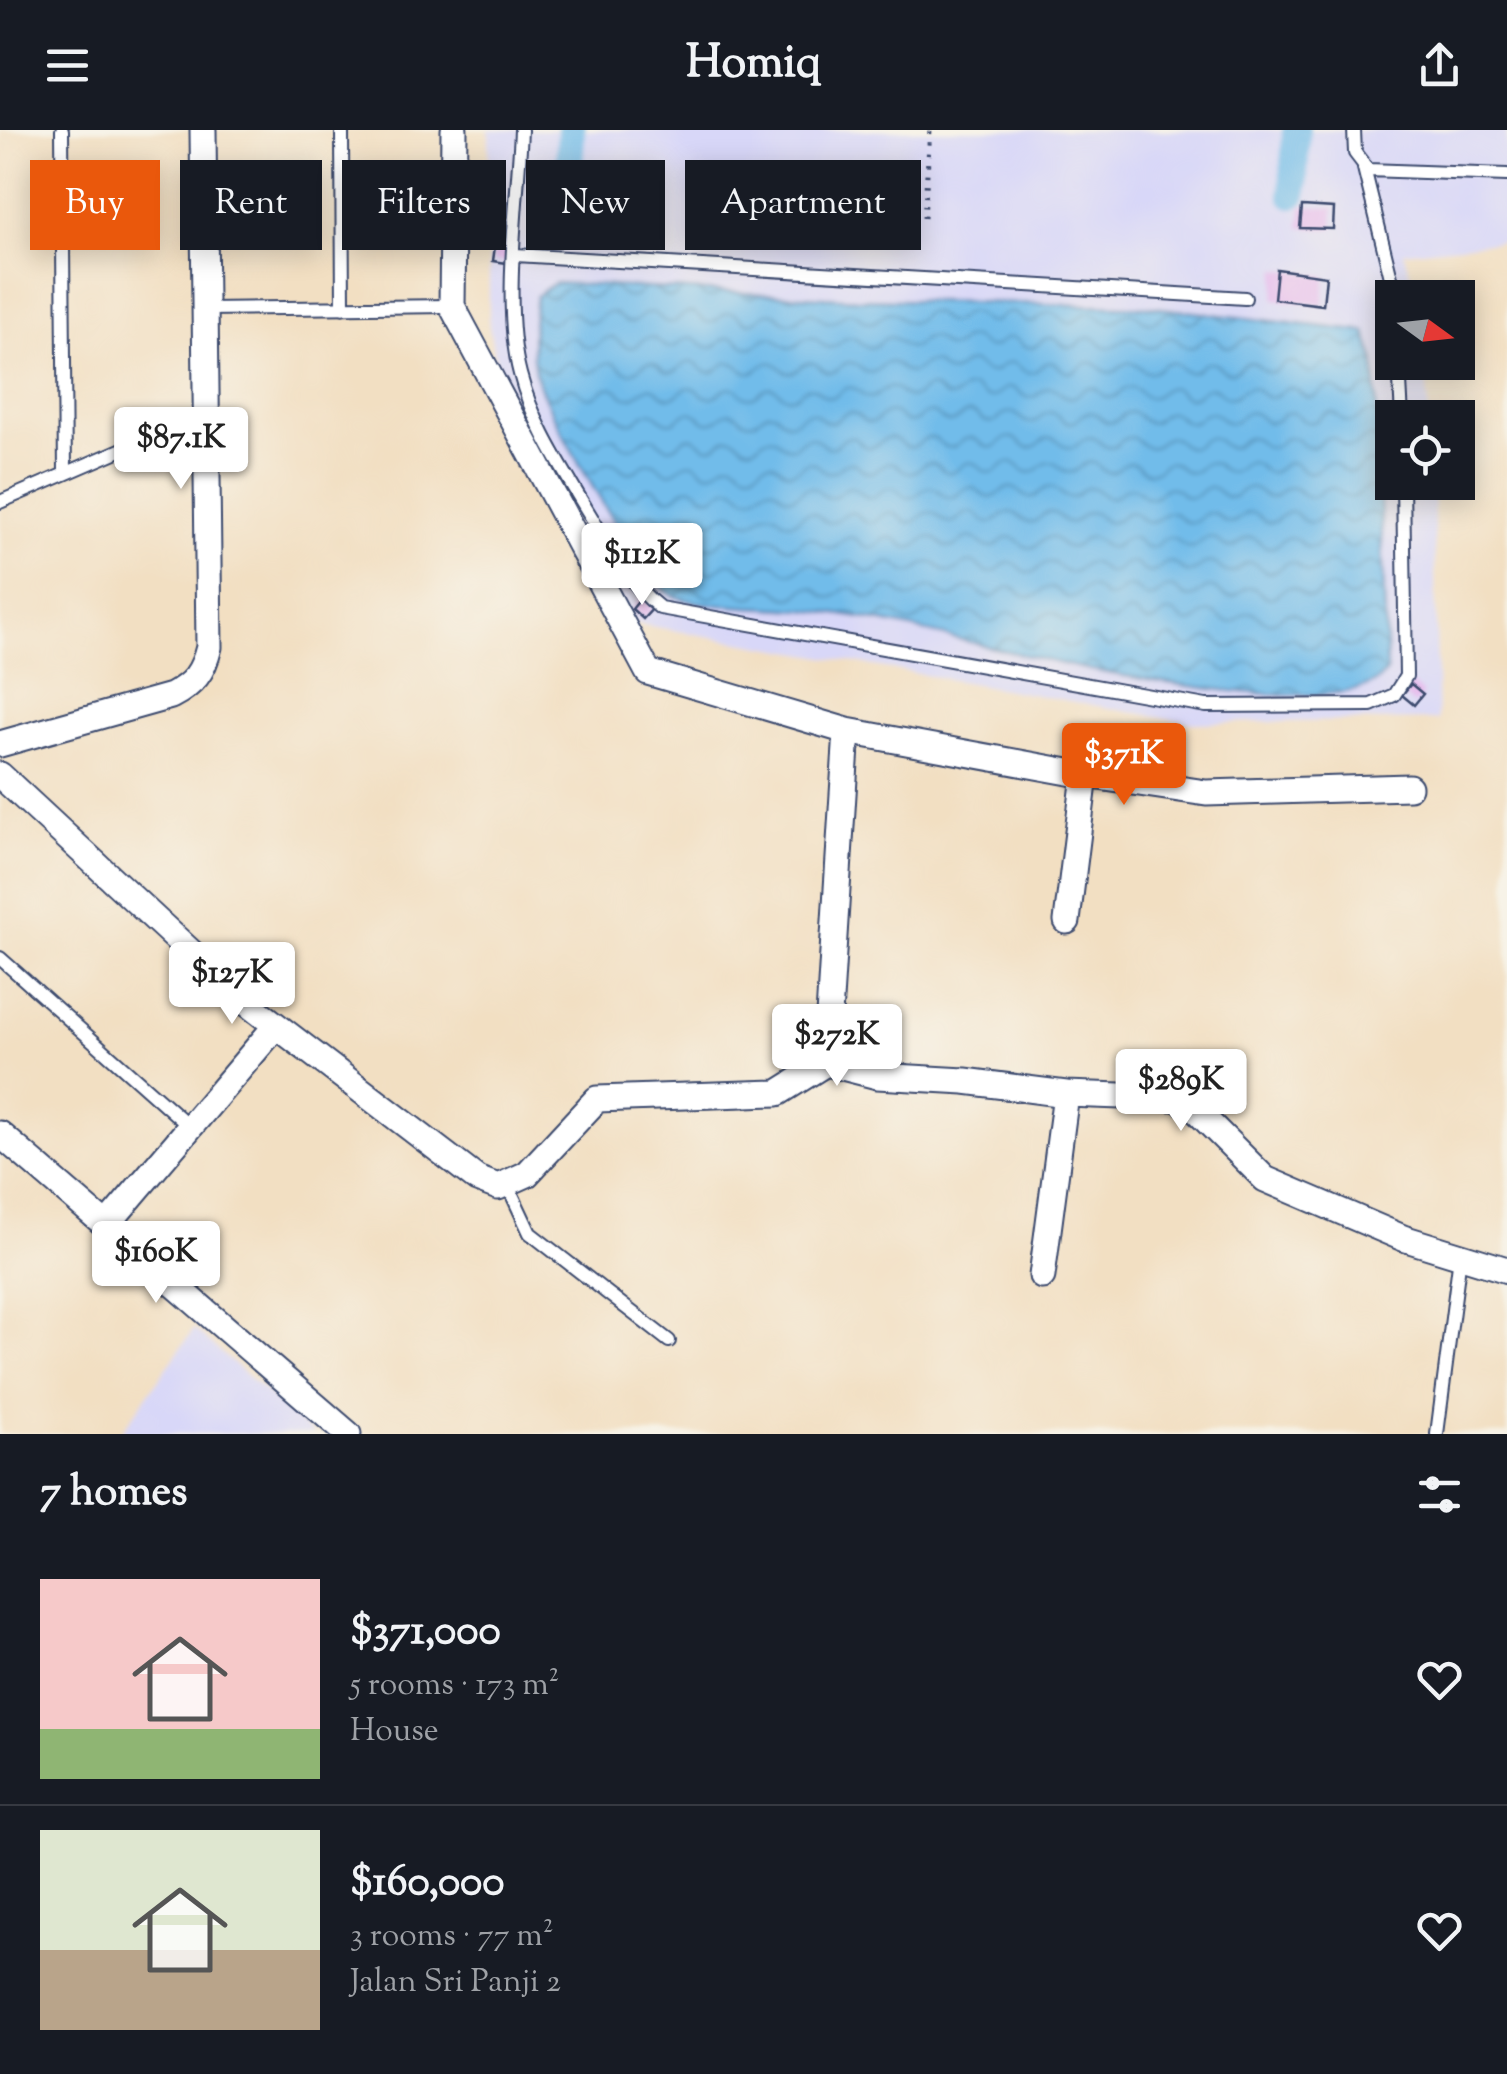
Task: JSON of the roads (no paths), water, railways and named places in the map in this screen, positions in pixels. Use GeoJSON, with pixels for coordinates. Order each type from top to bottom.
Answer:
{"type":"FeatureCollection","features":[{"type":"Feature","properties":{"kind":"street"},"geometry":{"type":"LineString","coordinates":[[0,744],[170,696],[199,676],[209,648],[204,130]]}},
{"type":"Feature","properties":{"kind":"street"},"geometry":{"type":"LineString","coordinates":[[454,130],[452,306],[648,672],[847,731],[1085,775],[1206,793],[1408,786]]}},
{"type":"Feature","properties":{"kind":"street"},"geometry":{"type":"LineString","coordinates":[[826,1063],[847,731]]}},
{"type":"Feature","properties":{"kind":"street"},"geometry":{"type":"LineString","coordinates":[[0,775],[239,997],[477,1179],[508,1186],[527,1174],[596,1099],[778,1094],[826,1063],[877,1076],[965,1080],[1066,1094],[1183,1100],[1265,1179],[1403,1238],[1507,1270]]}},
{"type":"Feature","properties":{"kind":"street"},"geometry":{"type":"LineString","coordinates":[[1067,921],[1085,775]]}},
{"type":"Feature","properties":{"kind":"street"},"geometry":{"type":"LineString","coordinates":[[106,1226],[276,1026]]}},
{"type":"Feature","properties":{"kind":"street"},"geometry":{"type":"LineString","coordinates":[[1042,1276],[1066,1094]]}},
{"type":"Feature","properties":{"kind":"street"},"geometry":{"type":"LineString","coordinates":[[0,1134],[348,1434]]}},
{"type":"Feature","properties":{"kind":"lane"},"geometry":{"type":"LineString","coordinates":[[62,130],[65,474]]}},
{"type":"Feature","properties":{"kind":"lane"},"geometry":{"type":"LineString","coordinates":[[342,130],[343,308]]}},
{"type":"Feature","properties":{"kind":"lane"},"geometry":{"type":"LineString","coordinates":[[521,130],[514,348],[539,428],[612,550],[646,596],[669,611],[1206,706],[1371,705],[1394,696],[1408,666],[1403,500]]}},
{"type":"Feature","properties":{"kind":"lane"},"geometry":{"type":"LineString","coordinates":[[1354,130],[1355,153],[1364,168],[1392,280]]}},
{"type":"Feature","properties":{"kind":"lane"},"geometry":{"type":"LineString","coordinates":[[1364,168],[1507,176]]}},
{"type":"Feature","properties":{"kind":"lane"},"geometry":{"type":"LineString","coordinates":[[516,254],[1245,298]]}},
{"type":"Feature","properties":{"kind":"lane"},"geometry":{"type":"LineString","coordinates":[[206,309],[452,306]]}},
{"type":"Feature","properties":{"kind":"lane"},"geometry":{"type":"LineString","coordinates":[[0,502],[208,412]]}},
{"type":"Feature","properties":{"kind":"lane"},"geometry":{"type":"LineString","coordinates":[[0,958],[190,1126]]}},
{"type":"Feature","properties":{"kind":"lane"},"geometry":{"type":"LineString","coordinates":[[508,1186],[530,1234],[669,1340]]}},
{"type":"Feature","properties":{"kind":"lane"},"geometry":{"type":"LineString","coordinates":[[1437,1434],[1460,1256]]}},
{"type":"Feature","properties":{"kind":"water"},"geometry":{"type":"Polygon","coordinates":[[[555,283],[859,299],[1151,307],[1366,332],[1375,361],[1375,500],[1380,500],[1387,670],[1371,684],[1343,692],[1306,695],[1222,690],[1087,669],[860,618],[703,603],[672,595],[618,527],[542,391],[533,352],[536,296],[555,283]]]}},
{"type":"Feature","properties":{"kind":"waterway"},"geometry":{"type":"LineString","coordinates":[[570,160],[571,130]]}},
{"type":"Feature","properties":{"kind":"waterway"},"geometry":{"type":"LineString","coordinates":[[1293,194],[1296,130]]}}]}
